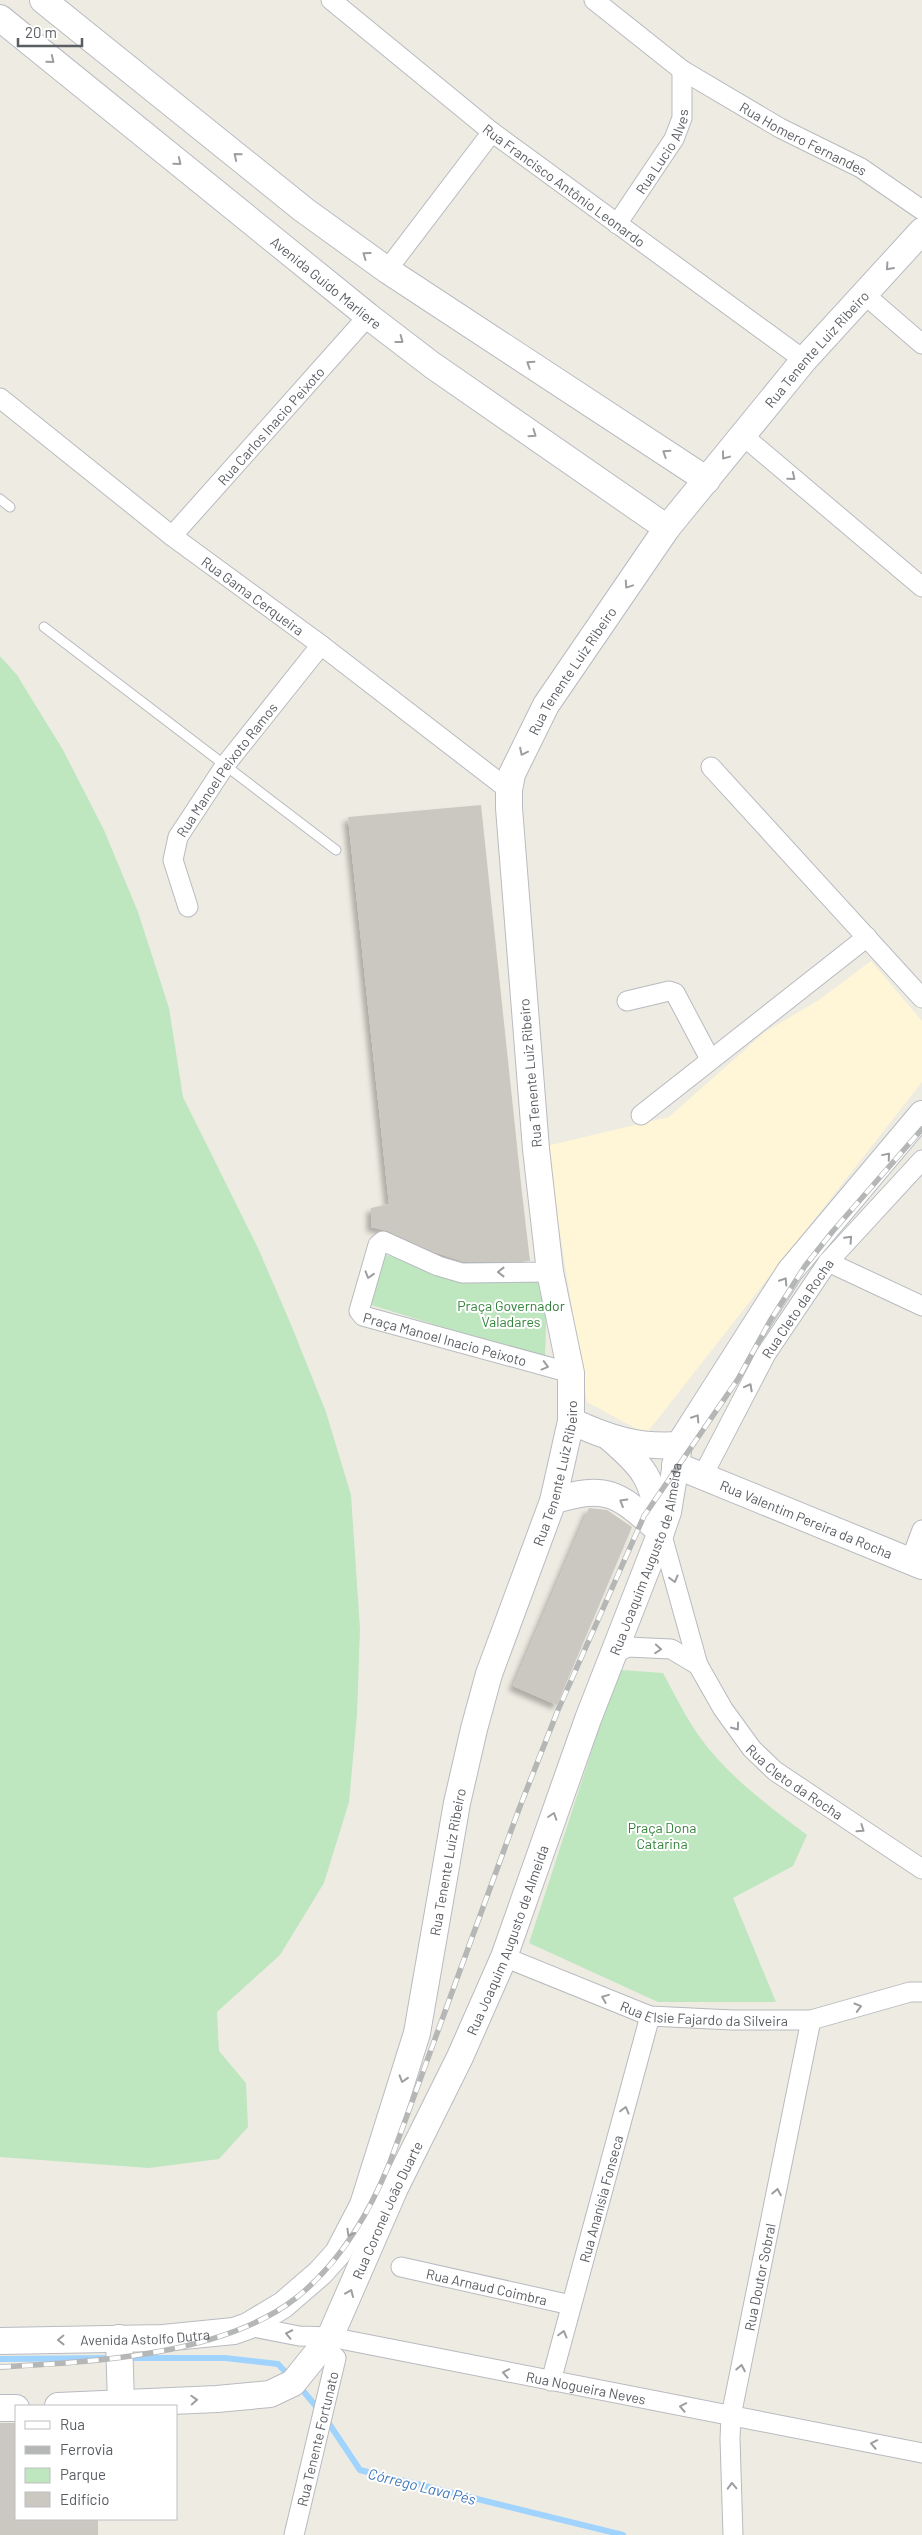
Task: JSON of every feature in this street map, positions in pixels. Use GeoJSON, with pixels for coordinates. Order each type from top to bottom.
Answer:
{"type":"FeatureCollection","features":[{"type":"Feature","properties":{"kind":"main road"},"geometry":{"type":"LineString","coordinates":[[43,0],[304,210],[387,270],[707,480]]}},
{"type":"Feature","properties":{"kind":"main road","name":"Avenida Guido Marliere"},"geometry":{"type":"LineString","coordinates":[[0,18],[368,316],[432,365],[667,528]]}},
{"type":"Feature","properties":{"kind":"main road","name":"Rua Tenente Luiz Ribeiro"},"geometry":{"type":"LineString","coordinates":[[417,2033],[457,1803],[474,1729],[489,1674],[552,1501],[571,1421],[571,1373],[550,1272],[536,1149],[509,790],[512,774],[546,705],[667,528],[707,480],[741,434],[804,360],[922,231]]}},
{"type":"Feature","properties":{"kind":"main road","name":"Rua Joaquim Augusto de Almeida"},"geometry":{"type":"LineString","coordinates":[[460,2057],[504,1957],[557,1802],[687,1465],[790,1271],[922,1114]]}},
{"type":"Feature","properties":{"kind":"main road"},"geometry":{"type":"LineString","coordinates":[[571,1421],[610,1438],[662,1446],[687,1465]]}},
{"type":"Feature","properties":{"kind":"main road"},"geometry":{"type":"LineString","coordinates":[[610,1438],[639,1463],[650,1482],[661,1532]]}},
{"type":"Feature","properties":{"kind":"main road","name":"Rua Valentim Pereira da Rocha"},"geometry":{"type":"LineString","coordinates":[[687,1465],[916,1564]]}},
{"type":"Feature","properties":{"kind":"main road"},"geometry":{"type":"LineString","coordinates":[[552,1501],[580,1492],[605,1492],[624,1501],[661,1532]]}},
{"type":"Feature","properties":{"kind":"main road","name":"Rua Coronel João Duarte"},"geometry":{"type":"LineString","coordinates":[[283,2305],[320,2273],[338,2253],[350,2233],[363,2205],[417,2033]]}},
{"type":"Feature","properties":{"kind":"main road","name":"Rua Coronel João Duarte"},"geometry":{"type":"LineString","coordinates":[[322,2348],[395,2188],[460,2057]]}},
{"type":"Feature","properties":{"kind":"main road","name":"Avenida Astolfo Dutra"},"geometry":{"type":"LineString","coordinates":[[0,2341],[164,2338],[234,2331],[248,2326],[283,2305]]}},
{"type":"Feature","properties":{"kind":"main road"},"geometry":{"type":"LineString","coordinates":[[119,2338],[121,2404]]}},
{"type":"Feature","properties":{"kind":"main road"},"geometry":{"type":"LineString","coordinates":[[90,2405],[217,2399],[270,2394],[293,2383],[322,2348]]}},
{"type":"Feature","properties":{"kind":"main road"},"geometry":{"type":"LineString","coordinates":[[0,2408],[15,2408]]}},
{"type":"Feature","properties":{"kind":"street","name":"Rua Francisco Antônio Leonardo"},"geometry":{"type":"LineString","coordinates":[[331,0],[492,132],[804,360]]}},
{"type":"Feature","properties":{"kind":"street","name":"Rua Homero Fernandes"},"geometry":{"type":"LineString","coordinates":[[594,0],[682,70],[780,128],[861,168],[922,210]]}},
{"type":"Feature","properties":{"kind":"street","name":"Rua Lucio Alves"},"geometry":{"type":"LineString","coordinates":[[617,224],[674,140],[682,118],[682,70]]}},
{"type":"Feature","properties":{"kind":"street"},"geometry":{"type":"LineString","coordinates":[[387,270],[492,132]]}},
{"type":"Feature","properties":{"kind":"street"},"geometry":{"type":"LineString","coordinates":[[864,294],[922,344]]}},
{"type":"Feature","properties":{"kind":"street","name":"Rua Carlos Inacio Peixoto"},"geometry":{"type":"LineString","coordinates":[[172,536],[368,316]]}},
{"type":"Feature","properties":{"kind":"street","name":"Rua Gama Cerqueira"},"geometry":{"type":"LineString","coordinates":[[0,398],[172,536],[321,645],[509,790]]}},
{"type":"Feature","properties":{"kind":"street"},"geometry":{"type":"LineString","coordinates":[[741,434],[922,587]]}},
{"type":"Feature","properties":{"kind":"street","name":"Rua Manoel Peixoto Ramos"},"geometry":{"type":"LineString","coordinates":[[188,907],[174,860],[175,847],[184,828],[226,764],[321,645]]}},
{"type":"Feature","properties":{"kind":"street"},"geometry":{"type":"LineString","coordinates":[[711,767],[922,998]]}},
{"type":"Feature","properties":{"kind":"street"},"geometry":{"type":"LineString","coordinates":[[641,1115],[866,937]]}},
{"type":"Feature","properties":{"kind":"street"},"geometry":{"type":"LineString","coordinates":[[627,1001],[669,991],[675,993],[710,1059]]}},
{"type":"Feature","properties":{"kind":"street","name":"Rua Cleto da Rocha"},"geometry":{"type":"LineString","coordinates":[[687,1465],[766,1354],[828,1262],[922,1160]]}},
{"type":"Feature","properties":{"kind":"street","name":"Praça Manoel Inacio Peixoto"},"geometry":{"type":"LineString","coordinates":[[550,1272],[462,1273],[438,1266],[383,1241],[378,1245],[359,1311],[363,1316],[571,1373]]}},
{"type":"Feature","properties":{"kind":"street"},"geometry":{"type":"LineString","coordinates":[[828,1262],[922,1306]]}},
{"type":"Feature","properties":{"kind":"street"},"geometry":{"type":"LineString","coordinates":[[916,1564],[922,1530]]}},
{"type":"Feature","properties":{"kind":"street","name":"Rua Cleto da Rocha"},"geometry":{"type":"LineString","coordinates":[[661,1532],[698,1665],[723,1708],[747,1742],[775,1771],[922,1869]]}},
{"type":"Feature","properties":{"kind":"street","name":"Rua Cleto da Rocha"},"geometry":{"type":"LineString","coordinates":[[615,1653],[628,1646],[671,1649],[698,1665]]}},
{"type":"Feature","properties":{"kind":"street","name":"Rua Elsie Fajardo da Silveira"},"geometry":{"type":"LineString","coordinates":[[504,1957],[650,2016],[732,2020],[812,2020],[918,1990]]}},
{"type":"Feature","properties":{"kind":"street","name":"Rua Ananísia Fonseca"},"geometry":{"type":"LineString","coordinates":[[550,2381],[650,2016]]}},
{"type":"Feature","properties":{"kind":"street","name":"Rua Doutor Sobral"},"geometry":{"type":"LineString","coordinates":[[733,2535],[731,2416],[812,2020]]}},
{"type":"Feature","properties":{"kind":"street","name":"Rua Arnaud Coimbra"},"geometry":{"type":"LineString","coordinates":[[401,2267],[571,2305]]}},
{"type":"Feature","properties":{"kind":"street","name":"Rua Nogueira Neves"},"geometry":{"type":"LineString","coordinates":[[248,2326],[299,2336],[322,2348],[550,2381],[922,2453]]}},
{"type":"Feature","properties":{"kind":"street","name":"Rua Tenente Fortunato"},"geometry":{"type":"LineString","coordinates":[[294,2535],[336,2358],[322,2348]]}},
{"type":"Feature","properties":{"kind":"lane"},"geometry":{"type":"LineString","coordinates":[[0,499],[10,507]]}},
{"type":"Feature","properties":{"kind":"lane"},"geometry":{"type":"LineString","coordinates":[[44,627],[226,764],[336,850]]}},
{"type":"Feature","properties":{"kind":"shaded area"},"geometry":{"type":"Polygon","coordinates":[[[871,961],[922,1021],[922,1082],[646,1434],[587,1402],[546,1146],[669,1117],[765,1032],[819,1000],[871,961]]]}},
{"type":"Feature","properties":{"kind":"green space"},"geometry":{"type":"Polygon","coordinates":[[[0,656],[17,675],[63,750],[104,830],[138,912],[169,1008],[183,1097],[258,1248],[292,1327],[326,1412],[351,1495],[360,1629],[357,1715],[349,1802],[324,1883],[280,1955],[217,2012],[219,2051],[246,2083],[248,2127],[219,2159],[149,2168],[0,2157],[0,656]]]}},
{"type":"Feature","properties":{"kind":"green space","name":"Praça Governador Valadares"},"geometry":{"type":"Polygon","coordinates":[[[383,1254],[443,1271],[540,1276],[546,1324],[545,1359],[368,1304],[383,1254]]]}},
{"type":"Feature","properties":{"kind":"green space","name":"Praça Dona Catarina"},"geometry":{"type":"Polygon","coordinates":[[[621,1670],[663,1673],[693,1727],[717,1758],[745,1786],[807,1835],[793,1866],[733,1898],[776,2002],[658,2002],[529,1943],[604,1713],[621,1670]]]}},
{"type":"Feature","properties":{"kind":"building"},"geometry":{"type":"Polygon","coordinates":[[[481,805],[530,1261],[464,1262],[434,1252],[388,1231],[371,1227],[371,1208],[389,1204],[348,817],[481,805]]]}},
{"type":"Feature","properties":{"kind":"building"},"geometry":{"type":"Polygon","coordinates":[[[589,1508],[607,1510],[632,1527],[557,1705],[513,1686],[589,1508]]]}},
{"type":"Feature","properties":{"kind":"building"},"geometry":{"type":"Polygon","coordinates":[[[0,2423],[15,2423],[15,2520],[98,2520],[98,2535],[0,2535],[0,2423]]]}},
{"type":"Feature","properties":{"kind":"waterway","name":"Córrego Lava Pés"},"geometry":{"type":"LineString","coordinates":[[0,2359],[114,2358]]}},
{"type":"Feature","properties":{"kind":"waterway","name":"Córrego Lava Pés"},"geometry":{"type":"LineString","coordinates":[[126,2358],[225,2358],[278,2364],[290,2377]]}},
{"type":"Feature","properties":{"kind":"waterway","name":"Córrego Lava Pés"},"geometry":{"type":"LineString","coordinates":[[299,2386],[320,2411]]}},
{"type":"Feature","properties":{"kind":"waterway","name":"Córrego Lava Pés"},"geometry":{"type":"LineString","coordinates":[[326,2419],[360,2470],[623,2535]]}},
{"type":"Feature","properties":{"kind":"railway"},"geometry":{"type":"LineString","coordinates":[[0,2367],[114,2358],[194,2344],[231,2333],[266,2317],[296,2298],[312,2284],[340,2253],[363,2219],[390,2162],[519,1809],[558,1710],[644,1516],[738,1379],[770,1321],[805,1266],[922,1129]]}}]}
